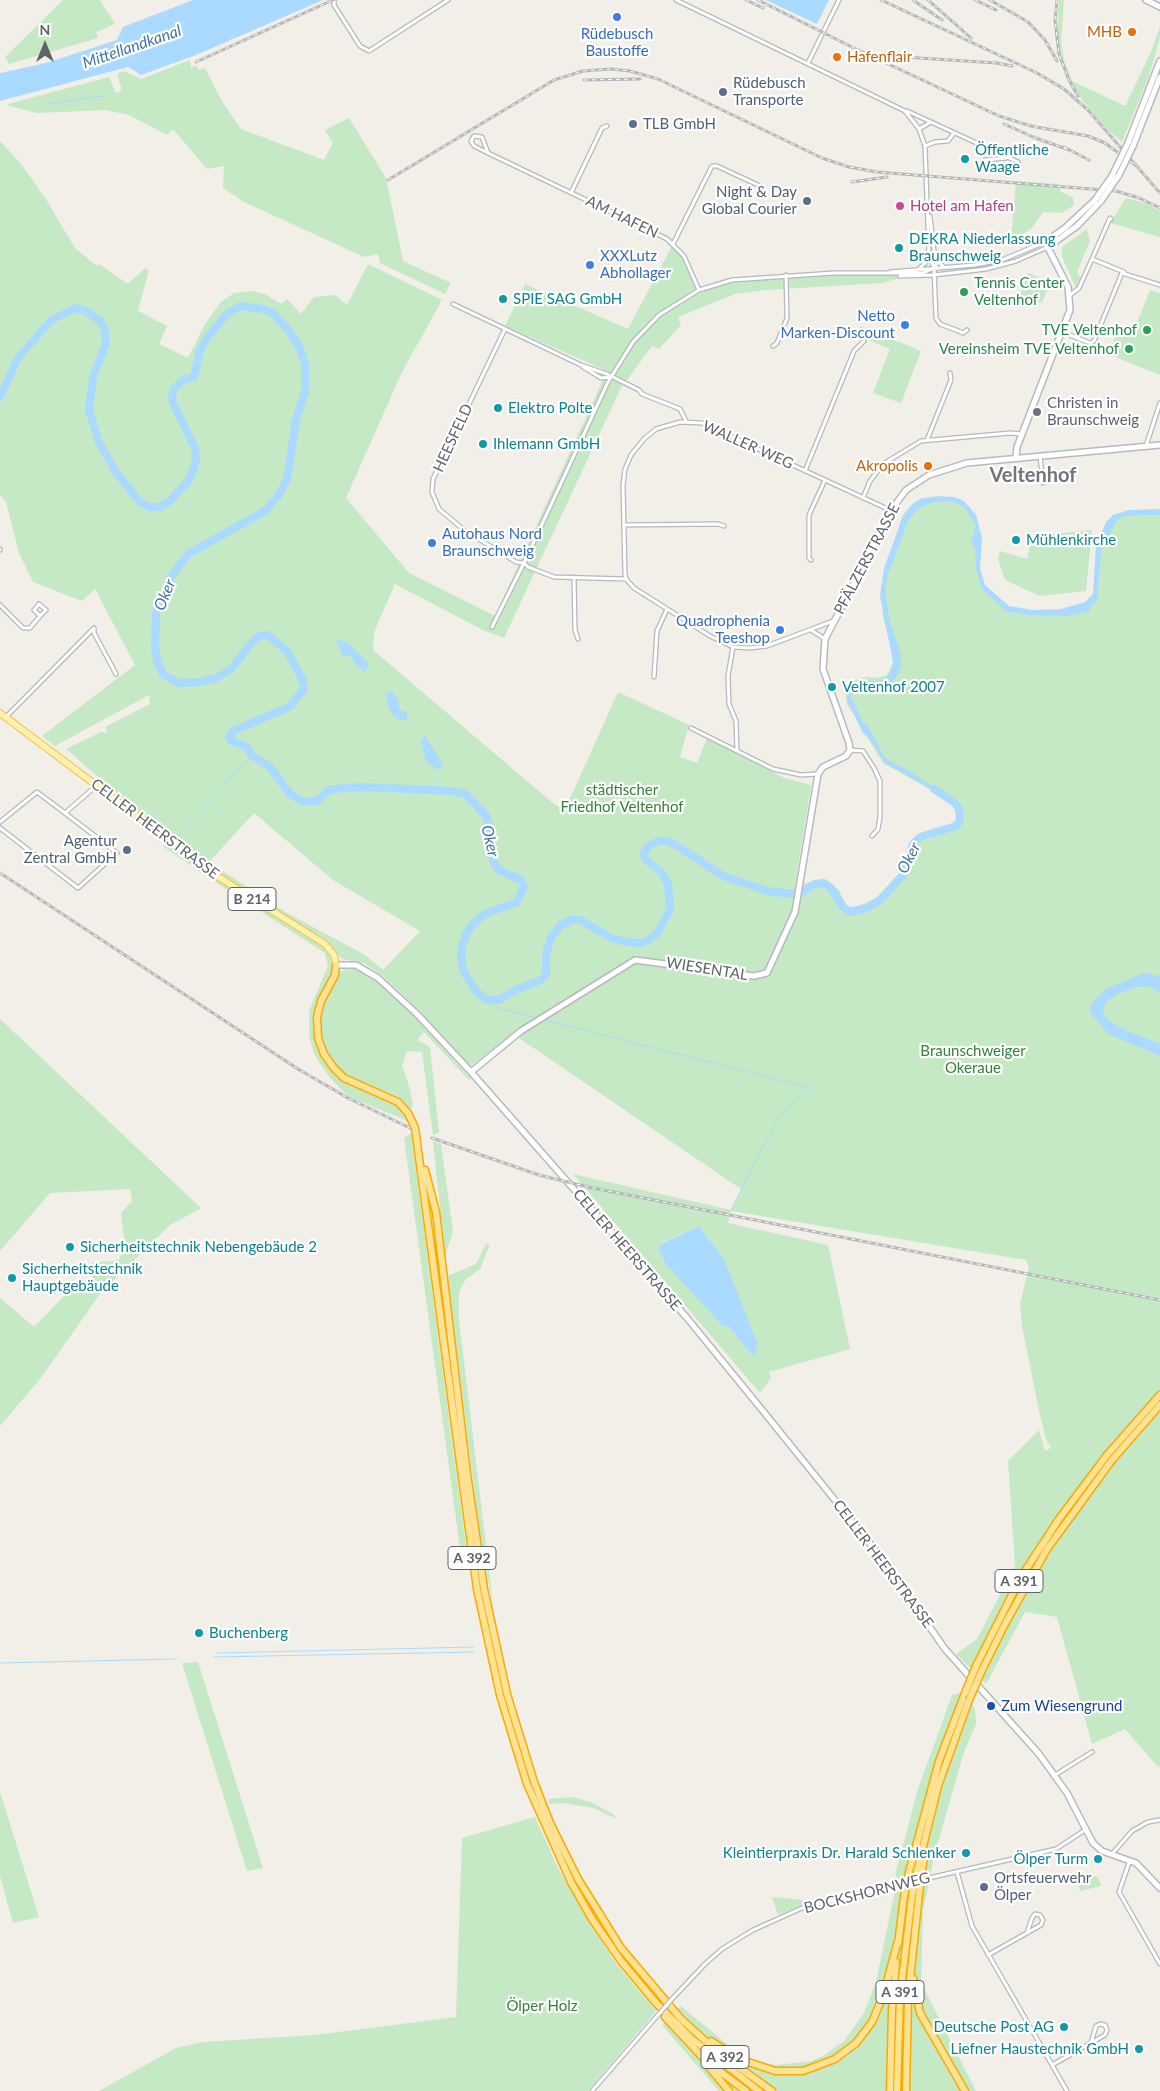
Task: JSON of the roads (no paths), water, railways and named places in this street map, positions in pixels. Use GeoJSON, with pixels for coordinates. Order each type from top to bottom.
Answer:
{"type":"FeatureCollection","features":[{"type":"Feature","properties":{"kind":"highway"},"geometry":{"type":"LineString","coordinates":[[336,965],[335,975],[318,1011],[317,1033],[321,1048],[330,1063],[344,1078],[390,1097],[406,1110],[415,1128],[420,1157]]}},
{"type":"Feature","properties":{"kind":"highway","name":"A 392"},"geometry":{"type":"LineString","coordinates":[[420,1157],[435,1205],[476,1538],[494,1639],[518,1734],[550,1822],[588,1898],[621,1948],[681,2019],[719,2053],[772,2091]]}},
{"type":"Feature","properties":{"kind":"highway","name":"A 392"},"geometry":{"type":"LineString","coordinates":[[420,1157],[469,1538],[487,1640],[504,1712],[533,1798],[571,1882],[612,1949],[666,2019],[706,2061],[746,2091]]}},
{"type":"Feature","properties":{"kind":"highway","name":"A 391"},"geometry":{"type":"LineString","coordinates":[[890,2091],[892,2010],[904,1896],[939,1761],[964,1693],[979,1668],[1022,1577],[1107,1455],[1160,1395]]}},
{"type":"Feature","properties":{"kind":"highway","name":"A 391"},"geometry":{"type":"LineString","coordinates":[[1074,1504],[1160,1405]]}},
{"type":"Feature","properties":{"kind":"highway","name":"A 391"},"geometry":{"type":"LineString","coordinates":[[897,2091],[900,1996],[919,1870],[932,1810],[979,1668]]}},
{"type":"Feature","properties":{"kind":"highway"},"geometry":{"type":"LineString","coordinates":[[906,2091],[906,2043],[916,1894]]}},
{"type":"Feature","properties":{"kind":"highway"},"geometry":{"type":"LineString","coordinates":[[681,2019],[724,2050],[761,2068],[793,2072],[821,2065],[843,2054],[868,2029],[883,1996],[898,1942]]}},
{"type":"Feature","properties":{"kind":"highway"},"geometry":{"type":"LineString","coordinates":[[912,1954],[914,1988],[920,2013],[965,2091]]}},
{"type":"Feature","properties":{"kind":"highway"},"geometry":{"type":"LineString","coordinates":[[656,2004],[715,2059],[759,2091]]}},
{"type":"Feature","properties":{"kind":"highway"},"geometry":{"type":"LineString","coordinates":[[706,2061],[729,2091]]}},
{"type":"Feature","properties":{"kind":"main road","name":"CELLER HEERSTRASSE"},"geometry":{"type":"LineString","coordinates":[[0,713],[236,889],[325,944],[334,955],[336,965]]}},
{"type":"Feature","properties":{"kind":"street"},"geometry":{"type":"LineString","coordinates":[[334,1],[360,46],[369,51],[448,0]]}},
{"type":"Feature","properties":{"kind":"street"},"geometry":{"type":"LineString","coordinates":[[676,0],[1018,162]]}},
{"type":"Feature","properties":{"kind":"street"},"geometry":{"type":"LineString","coordinates":[[808,63],[839,0]]}},
{"type":"Feature","properties":{"kind":"street"},"geometry":{"type":"LineString","coordinates":[[1146,0],[1160,7]]}},
{"type":"Feature","properties":{"kind":"street"},"geometry":{"type":"LineString","coordinates":[[884,273],[908,276],[934,275],[1003,266],[1077,226],[1101,201],[1119,175],[1160,61]]}},
{"type":"Feature","properties":{"kind":"street"},"geometry":{"type":"LineString","coordinates":[[884,273],[975,265],[1002,260],[1046,244],[1095,200],[1112,176],[1130,145],[1160,78]]}},
{"type":"Feature","properties":{"kind":"street"},"geometry":{"type":"LineString","coordinates":[[905,110],[919,129],[925,146],[929,254],[927,261],[919,269]]}},
{"type":"Feature","properties":{"kind":"street"},"geometry":{"type":"LineString","coordinates":[[919,129],[932,122]]}},
{"type":"Feature","properties":{"kind":"street","name":"AM HAFEN"},"geometry":{"type":"LineString","coordinates":[[571,193],[602,128],[607,126]]}},
{"type":"Feature","properties":{"kind":"street"},"geometry":{"type":"LineString","coordinates":[[925,146],[935,142],[948,141],[954,133]]}},
{"type":"Feature","properties":{"kind":"street","name":"AM HAFEN"},"geometry":{"type":"LineString","coordinates":[[488,153],[482,137],[474,136],[472,144],[488,153],[660,235],[672,244],[687,262],[700,290]]}},
{"type":"Feature","properties":{"kind":"street"},"geometry":{"type":"LineString","coordinates":[[990,150],[984,160],[1008,158]]}},
{"type":"Feature","properties":{"kind":"street","name":"AM HAFEN"},"geometry":{"type":"LineString","coordinates":[[672,244],[712,166],[717,166],[758,185]]}},
{"type":"Feature","properties":{"kind":"street"},"geometry":{"type":"LineString","coordinates":[[929,214],[935,259],[945,268]]}},
{"type":"Feature","properties":{"kind":"street"},"geometry":{"type":"LineString","coordinates":[[1069,296],[1079,288],[1111,219]]}},
{"type":"Feature","properties":{"kind":"street"},"geometry":{"type":"LineString","coordinates":[[1016,457],[1017,447],[1070,310],[1065,280],[1046,244]]}},
{"type":"Feature","properties":{"kind":"street"},"geometry":{"type":"LineString","coordinates":[[929,254],[934,268],[936,320],[940,324],[963,333],[967,330]]}},
{"type":"Feature","properties":{"kind":"street"},"geometry":{"type":"LineString","coordinates":[[1092,258],[1160,285]]}},
{"type":"Feature","properties":{"kind":"street"},"geometry":{"type":"LineString","coordinates":[[492,627],[611,377],[625,352],[649,324],[670,306],[700,290],[732,280],[786,275],[923,273],[934,268],[938,262]]}},
{"type":"Feature","properties":{"kind":"street"},"geometry":{"type":"LineString","coordinates":[[1062,332],[1090,343],[1094,341],[1121,274],[1124,272]]}},
{"type":"Feature","properties":{"kind":"street"},"geometry":{"type":"LineString","coordinates":[[773,346],[777,343],[787,318],[786,275]]}},
{"type":"Feature","properties":{"kind":"street","name":"WALLER WEG"},"geometry":{"type":"LineString","coordinates":[[453,304],[581,365],[602,378],[611,377],[639,390],[642,394],[680,409],[686,421],[702,423],[718,429],[892,511]]}},
{"type":"Feature","properties":{"kind":"street","name":"HEESFELD"},"geometry":{"type":"LineString","coordinates":[[505,329],[433,479],[432,492],[439,509],[464,530],[516,562],[524,563],[528,567],[546,575],[574,578],[626,579]]}},
{"type":"Feature","properties":{"kind":"street"},"geometry":{"type":"LineString","coordinates":[[805,471],[854,352],[864,341]]}},
{"type":"Feature","properties":{"kind":"street"},"geometry":{"type":"LineString","coordinates":[[927,440],[951,380],[950,373]]}},
{"type":"Feature","properties":{"kind":"street"},"geometry":{"type":"LineString","coordinates":[[1146,446],[1160,403]]}},
{"type":"Feature","properties":{"kind":"street"},"geometry":{"type":"LineString","coordinates":[[686,421],[656,429],[644,439],[631,455],[624,478],[626,579],[634,588],[667,609],[723,643],[733,647],[760,647],[834,620]]}},
{"type":"Feature","properties":{"kind":"street"},"geometry":{"type":"LineString","coordinates":[[863,498],[870,481],[883,464],[927,440],[1010,433],[1022,434]]}},
{"type":"Feature","properties":{"kind":"street","name":"PFÄLZERSTRASSE"},"geometry":{"type":"LineString","coordinates":[[850,750],[850,743],[824,670],[823,655],[826,639],[834,620],[892,511],[906,490],[929,474],[960,464],[1016,457],[1160,445]]}},
{"type":"Feature","properties":{"kind":"street"},"geometry":{"type":"LineString","coordinates":[[1040,455],[1043,483]]}},
{"type":"Feature","properties":{"kind":"street"},"geometry":{"type":"LineString","coordinates":[[811,560],[809,558],[809,515],[825,480]]}},
{"type":"Feature","properties":{"kind":"street"},"geometry":{"type":"LineString","coordinates":[[624,525],[718,524],[724,526]]}},
{"type":"Feature","properties":{"kind":"street"},"geometry":{"type":"LineString","coordinates":[[574,578],[575,630],[578,639]]}},
{"type":"Feature","properties":{"kind":"street"},"geometry":{"type":"LineString","coordinates":[[0,605],[23,628],[30,628],[40,616]]}},
{"type":"Feature","properties":{"kind":"street"},"geometry":{"type":"LineString","coordinates":[[654,677],[657,631],[667,609]]}},
{"type":"Feature","properties":{"kind":"street"},"geometry":{"type":"LineString","coordinates":[[6,718],[94,628],[94,633],[116,674]]}},
{"type":"Feature","properties":{"kind":"street"},"geometry":{"type":"LineString","coordinates":[[810,630],[826,639]]}},
{"type":"Feature","properties":{"kind":"street"},"geometry":{"type":"LineString","coordinates":[[733,647],[728,682],[729,704],[736,721],[737,751]]}},
{"type":"Feature","properties":{"kind":"street"},"geometry":{"type":"LineString","coordinates":[[691,728],[780,771],[801,775],[818,774],[823,767],[846,756],[850,750],[863,751],[880,781],[880,817],[878,829],[872,836]]}},
{"type":"Feature","properties":{"kind":"street","name":"WIESENTAL"},"geometry":{"type":"LineString","coordinates":[[470,1072],[521,1031],[635,960],[754,976],[764,975],[770,968],[792,918],[818,774]]}},
{"type":"Feature","properties":{"kind":"street"},"geometry":{"type":"LineString","coordinates":[[65,814],[97,786]]}},
{"type":"Feature","properties":{"kind":"street"},"geometry":{"type":"LineString","coordinates":[[0,822],[37,792],[117,853],[78,888],[0,828]]}},
{"type":"Feature","properties":{"kind":"street","name":"CELLER HEERSTRASSE"},"geometry":{"type":"LineString","coordinates":[[336,965],[356,964],[378,978],[418,1014],[470,1072],[708,1343],[880,1556],[945,1649],[1039,1754],[1055,1775],[1096,1847],[1130,1860],[1141,1867],[1160,1888]]}},
{"type":"Feature","properties":{"kind":"street"},"geometry":{"type":"LineString","coordinates":[[1055,1775],[1092,1752]]}},
{"type":"Feature","properties":{"kind":"street"},"geometry":{"type":"LineString","coordinates":[[1112,1854],[1132,1831],[1148,1822],[1160,1820]]}},
{"type":"Feature","properties":{"kind":"street","name":"BOCKSHORNWEG"},"geometry":{"type":"LineString","coordinates":[[592,2091],[672,1999],[722,1949],[753,1930],[779,1918],[826,1901],[1056,1849],[1085,1830]]}},
{"type":"Feature","properties":{"kind":"street"},"geometry":{"type":"LineString","coordinates":[[1130,1860],[1119,1892],[1160,1964]]}},
{"type":"Feature","properties":{"kind":"street"},"geometry":{"type":"LineString","coordinates":[[957,1872],[969,1920],[1067,2091]]}},
{"type":"Feature","properties":{"kind":"street"},"geometry":{"type":"LineString","coordinates":[[988,1955],[1042,1925],[1043,1920],[1040,1915],[1033,1916],[1027,1933]]}},
{"type":"Feature","properties":{"kind":"street"},"geometry":{"type":"LineString","coordinates":[[1052,2065],[1091,2043],[1105,2035],[1107,2030],[1105,2025],[1100,2024],[1096,2026],[1091,2043]]}},
{"type":"Feature","properties":{"kind":"water","name":"Mittellandkanal"},"geometry":{"type":"Polygon","coordinates":[[[193,0],[323,0],[196,55],[141,75],[128,67],[0,101],[0,73],[46,63],[117,40],[123,27],[193,0]]]}},
{"type":"Feature","properties":{"kind":"water"},"geometry":{"type":"Polygon","coordinates":[[[766,0],[829,0],[817,24],[766,0]]]}},
{"type":"Feature","properties":{"kind":"water"},"geometry":{"type":"Polygon","coordinates":[[[938,496],[954,497],[964,501],[976,515],[982,538],[980,568],[985,585],[1009,606],[1033,610],[1061,609],[1085,602],[1093,594],[1096,545],[1106,522],[1113,515],[1129,510],[1160,509],[1160,515],[1121,517],[1116,522],[1101,551],[1097,602],[1092,604],[1089,611],[1068,616],[1008,613],[982,589],[976,569],[975,549],[971,542],[976,525],[964,507],[951,501],[930,503],[917,510],[908,521],[888,574],[885,590],[889,619],[900,651],[899,673],[891,683],[879,691],[876,692],[861,686],[852,692],[851,697],[862,720],[868,726],[885,758],[913,773],[955,803],[884,762],[870,739],[863,733],[847,700],[848,691],[854,684],[883,680],[889,674],[893,662],[880,596],[884,568],[902,519],[911,506],[920,499],[938,496]]]}},
{"type":"Feature","properties":{"kind":"water"},"geometry":{"type":"Polygon","coordinates":[[[336,640],[347,642],[369,664],[365,672],[355,664],[352,656],[343,656],[336,640]]]}},
{"type":"Feature","properties":{"kind":"water"},"geometry":{"type":"Polygon","coordinates":[[[391,691],[398,699],[400,710],[407,712],[407,720],[400,720],[394,717],[388,707],[386,694],[391,691]]]}},
{"type":"Feature","properties":{"kind":"water"},"geometry":{"type":"Polygon","coordinates":[[[425,736],[443,764],[438,770],[426,761],[421,741],[425,736]]]}},
{"type":"Feature","properties":{"kind":"water"},"geometry":{"type":"Polygon","coordinates":[[[1144,973],[1160,976],[1160,993],[1149,986],[1137,987],[1117,994],[1108,1000],[1103,1008],[1105,1016],[1109,1021],[1127,1031],[1160,1044],[1160,1056],[1108,1034],[1089,1011],[1092,1003],[1106,989],[1144,973]]]}},
{"type":"Feature","properties":{"kind":"water"},"geometry":{"type":"Polygon","coordinates":[[[699,1226],[724,1259],[757,1343],[755,1355],[751,1354],[729,1327],[723,1326],[665,1263],[659,1250],[661,1244],[699,1226]]]}},
{"type":"Feature","properties":{"kind":"waterway"},"geometry":{"type":"LineString","coordinates":[[46,104],[104,96]]}},
{"type":"Feature","properties":{"kind":"waterway","name":"Oker"},"geometry":{"type":"LineString","coordinates":[[0,397],[18,358],[51,320],[76,308],[86,311],[101,322],[105,330],[106,343],[93,377],[89,410],[99,442],[116,472],[140,502],[150,507],[160,507],[170,501],[189,480],[194,468],[195,448],[173,403],[172,395],[174,389],[183,380],[194,377],[200,350],[209,335],[226,315],[240,306],[263,309],[273,313],[289,331],[299,346],[305,364],[305,392],[296,420],[287,480],[278,496],[265,511],[188,554],[171,577],[156,613],[155,649],[158,664],[164,675],[179,683],[200,682],[216,678],[231,669],[254,640],[262,635],[268,635],[287,651],[303,680],[304,689],[289,707],[233,731],[229,738],[231,741],[246,746],[252,755],[270,767],[290,794],[304,802],[317,801],[329,790],[344,788],[363,787],[453,791],[465,794],[478,807],[486,816],[490,827],[493,861],[499,870],[521,880],[524,886],[517,902],[485,914],[467,932],[462,947],[461,959],[464,972],[475,990],[486,1000],[499,1000],[517,989],[541,980],[546,974],[546,954],[551,937],[561,925],[572,920],[580,920],[611,938],[626,942],[643,943],[657,934],[670,909],[668,883],[661,872],[645,859],[644,852],[651,844],[659,841],[666,841],[678,846],[723,876],[768,891],[791,894],[804,891],[815,884],[824,883],[831,888],[843,907],[850,912],[867,908],[880,900],[903,875],[913,844],[920,837],[956,826],[960,821],[959,809],[955,803],[934,789]]}},
{"type":"Feature","properties":{"kind":"waterway"},"geometry":{"type":"LineString","coordinates":[[177,837],[252,755]]}},
{"type":"Feature","properties":{"kind":"waterway"},"geometry":{"type":"LineString","coordinates":[[486,1000],[501,1009],[537,1018]]}},
{"type":"Feature","properties":{"kind":"waterway"},"geometry":{"type":"LineString","coordinates":[[545,1020],[811,1088],[780,1114],[731,1210]]}},
{"type":"Feature","properties":{"kind":"waterway"},"geometry":{"type":"LineString","coordinates":[[217,1653],[474,1647]]}},
{"type":"Feature","properties":{"kind":"waterway"},"geometry":{"type":"LineString","coordinates":[[214,1657],[474,1652]]}},
{"type":"Feature","properties":{"kind":"waterway"},"geometry":{"type":"LineString","coordinates":[[0,1663],[175,1659]]}},
{"type":"Feature","properties":{"kind":"railway"},"geometry":{"type":"LineString","coordinates":[[196,62],[333,0]]}},
{"type":"Feature","properties":{"kind":"railway"},"geometry":{"type":"LineString","coordinates":[[746,0],[763,8]]}},
{"type":"Feature","properties":{"kind":"railway"},"geometry":{"type":"LineString","coordinates":[[758,0],[850,46],[999,116],[1031,126],[1088,136],[1105,143],[1138,167]]}},
{"type":"Feature","properties":{"kind":"railway"},"geometry":{"type":"LineString","coordinates":[[881,0],[1037,73],[1064,89],[1088,110],[1160,193]]}},
{"type":"Feature","properties":{"kind":"railway"},"geometry":{"type":"LineString","coordinates":[[913,0],[942,20]]}},
{"type":"Feature","properties":{"kind":"railway"},"geometry":{"type":"LineString","coordinates":[[928,0],[971,38]]}},
{"type":"Feature","properties":{"kind":"railway"},"geometry":{"type":"LineString","coordinates":[[975,0],[996,10]]}},
{"type":"Feature","properties":{"kind":"railway"},"geometry":{"type":"LineString","coordinates":[[990,0],[1028,22],[1045,40],[1057,61]]}},
{"type":"Feature","properties":{"kind":"railway"},"geometry":{"type":"LineString","coordinates":[[1057,0],[1055,20],[1059,54],[1069,80],[1078,96]]}},
{"type":"Feature","properties":{"kind":"railway"},"geometry":{"type":"LineString","coordinates":[[888,56],[997,63],[1012,66]]}},
{"type":"Feature","properties":{"kind":"railway"},"geometry":{"type":"LineString","coordinates":[[388,180],[554,80],[583,71],[611,69],[630,71],[658,79],[822,158],[849,167],[877,172],[1116,191],[1139,198],[1160,208]]}},
{"type":"Feature","properties":{"kind":"railway"},"geometry":{"type":"LineString","coordinates":[[584,80],[640,79]]}},
{"type":"Feature","properties":{"kind":"railway"},"geometry":{"type":"LineString","coordinates":[[1004,124],[1069,150]]}},
{"type":"Feature","properties":{"kind":"railway"},"geometry":{"type":"LineString","coordinates":[[1064,147],[1089,160]]}},
{"type":"Feature","properties":{"kind":"railway"},"geometry":{"type":"LineString","coordinates":[[852,182],[887,177]]}},
{"type":"Feature","properties":{"kind":"railway"},"geometry":{"type":"LineString","coordinates":[[0,873],[298,1069],[348,1098],[410,1128]]}},
{"type":"Feature","properties":{"kind":"railway"},"geometry":{"type":"LineString","coordinates":[[432,1138],[539,1175],[588,1187],[1160,1300]]}},
{"type":"Feature","properties":{"kind":"place","name":"Rüdebusch Baustoffe"},"geometry":{"type":"Point","coordinates":[617,17]}},
{"type":"Feature","properties":{"kind":"place","name":"MHB"},"geometry":{"type":"Point","coordinates":[1132,32]}},
{"type":"Feature","properties":{"kind":"place","name":"Hafenflair"},"geometry":{"type":"Point","coordinates":[837,57]}},
{"type":"Feature","properties":{"kind":"place","name":"Rüdebusch Transporte"},"geometry":{"type":"Point","coordinates":[723,92]}},
{"type":"Feature","properties":{"kind":"place","name":"TLB GmbH"},"geometry":{"type":"Point","coordinates":[633,124]}},
{"type":"Feature","properties":{"kind":"place","name":"Öffentliche Waage"},"geometry":{"type":"Point","coordinates":[965,159]}},
{"type":"Feature","properties":{"kind":"place","name":"Night & Day Global Courier"},"geometry":{"type":"Point","coordinates":[807,201]}},
{"type":"Feature","properties":{"kind":"place","name":"Hotel am Hafen"},"geometry":{"type":"Point","coordinates":[900,206]}},
{"type":"Feature","properties":{"kind":"place","name":"DEKRA Niederlassung Braunschweig"},"geometry":{"type":"Point","coordinates":[899,248]}},
{"type":"Feature","properties":{"kind":"place","name":"XXXLutz Abhollager"},"geometry":{"type":"Point","coordinates":[590,265]}},
{"type":"Feature","properties":{"kind":"place","name":"Tennis Center Veltenhof"},"geometry":{"type":"Point","coordinates":[964,292]}},
{"type":"Feature","properties":{"kind":"place","name":"SPIE SAG GmbH"},"geometry":{"type":"Point","coordinates":[503,299]}},
{"type":"Feature","properties":{"kind":"place","name":"Netto Marken-Discount"},"geometry":{"type":"Point","coordinates":[905,325]}},
{"type":"Feature","properties":{"kind":"place","name":"TVE Veltenhof"},"geometry":{"type":"Point","coordinates":[1147,330]}},
{"type":"Feature","properties":{"kind":"place","name":"Vereinsheim TVE Veltenhof"},"geometry":{"type":"Point","coordinates":[1129,349]}},
{"type":"Feature","properties":{"kind":"place","name":"Elektro Polte"},"geometry":{"type":"Point","coordinates":[498,408]}},
{"type":"Feature","properties":{"kind":"place","name":"Christen in Braunschweig"},"geometry":{"type":"Point","coordinates":[1037,412]}},
{"type":"Feature","properties":{"kind":"place","name":"Ihlemann GmbH"},"geometry":{"type":"Point","coordinates":[483,444]}},
{"type":"Feature","properties":{"kind":"place","name":"Akropolis"},"geometry":{"type":"Point","coordinates":[928,466]}},
{"type":"Feature","properties":{"kind":"place","name":"Mühlenkirche"},"geometry":{"type":"Point","coordinates":[1016,540]}},
{"type":"Feature","properties":{"kind":"place","name":"Autohaus Nord Braunschweig"},"geometry":{"type":"Point","coordinates":[432,543]}},
{"type":"Feature","properties":{"kind":"place","name":"Quadrophenia Teeshop"},"geometry":{"type":"Point","coordinates":[780,630]}},
{"type":"Feature","properties":{"kind":"place","name":"Veltenhof 2007"},"geometry":{"type":"Point","coordinates":[832,687]}},
{"type":"Feature","properties":{"kind":"place","name":"Agentur Zentral GmbH"},"geometry":{"type":"Point","coordinates":[127,850]}},
{"type":"Feature","properties":{"kind":"place","name":"Sicherheitstechnik Nebengebäude 2"},"geometry":{"type":"Point","coordinates":[70,1247]}},
{"type":"Feature","properties":{"kind":"place","name":"Sicherheitstechnik Hauptgebäude"},"geometry":{"type":"Point","coordinates":[12,1278]}},
{"type":"Feature","properties":{"kind":"place","name":"Buchenberg"},"geometry":{"type":"Point","coordinates":[199,1633]}},
{"type":"Feature","properties":{"kind":"place","name":"Zum Wiesengrund"},"geometry":{"type":"Point","coordinates":[991,1706]}},
{"type":"Feature","properties":{"kind":"place","name":"Kleintierpraxis Dr. Harald Schlenker"},"geometry":{"type":"Point","coordinates":[966,1853]}},
{"type":"Feature","properties":{"kind":"place","name":"Ölper Turm"},"geometry":{"type":"Point","coordinates":[1098,1859]}},
{"type":"Feature","properties":{"kind":"place","name":"Ortsfeuerwehr Ölper"},"geometry":{"type":"Point","coordinates":[984,1887]}},
{"type":"Feature","properties":{"kind":"place","name":"Deutsche Post AG"},"geometry":{"type":"Point","coordinates":[1064,2027]}},
{"type":"Feature","properties":{"kind":"place","name":"Liefner Haustechnik GmbH"},"geometry":{"type":"Point","coordinates":[1139,2049]}},
{"type":"Feature","properties":{"kind":"district","name":"Veltenhof"},"geometry":{"type":"Point","coordinates":[1033,476]}},
{"type":"Feature","properties":{"kind":"park label","name":"städtischer Friedhof Veltenhof"},"geometry":{"type":"Point","coordinates":[622,798]}},
{"type":"Feature","properties":{"kind":"park label","name":"Braunschweiger Okeraue"},"geometry":{"type":"Point","coordinates":[973,1060]}},
{"type":"Feature","properties":{"kind":"park label","name":"Ölper Holz"},"geometry":{"type":"Point","coordinates":[542,2006]}}]}
